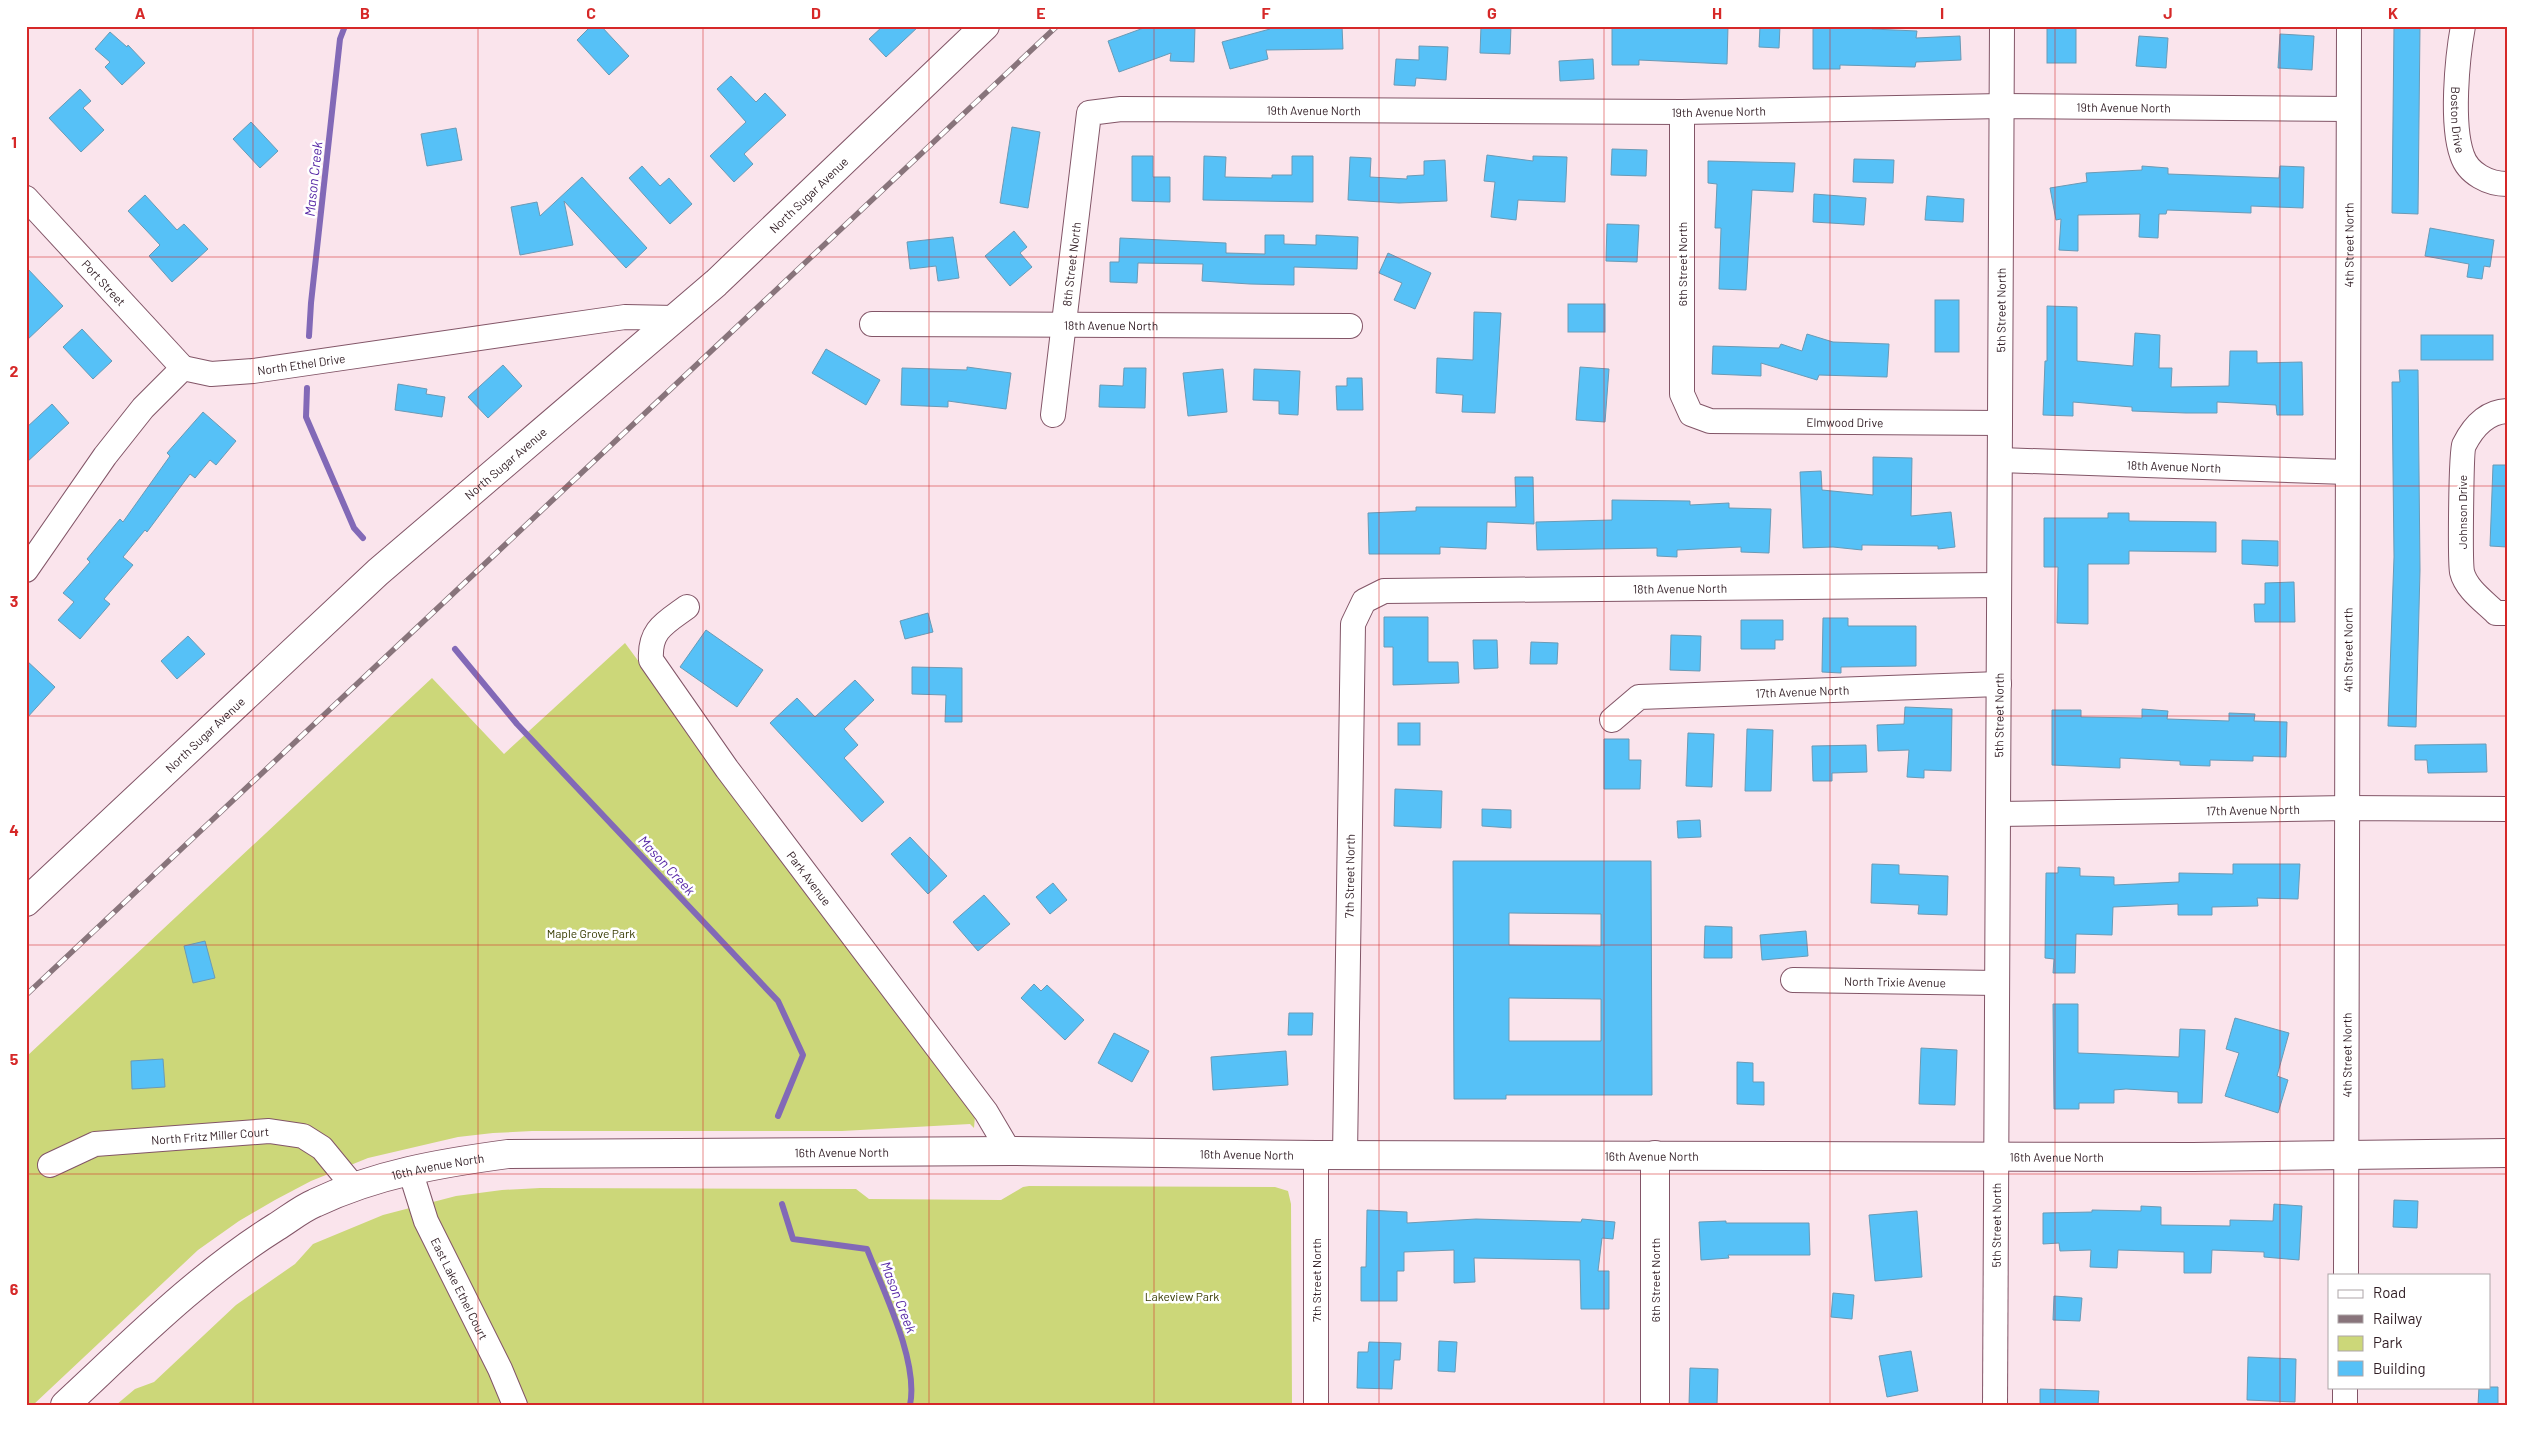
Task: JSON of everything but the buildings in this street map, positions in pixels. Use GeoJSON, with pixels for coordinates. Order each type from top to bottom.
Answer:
{"type":"FeatureCollection","features":[{"type":"Feature","properties":{"kind":"main road","name":"North Sugar Avenue"},"geometry":{"type":"LineString","coordinates":[[26,902],[378,572],[675,318],[782,222],[986,26]]}},
{"type":"Feature","properties":{"kind":"main road","name":"16th Avenue North"},"geometry":{"type":"LineString","coordinates":[[66,1405],[175,1304],[236,1252],[313,1204],[354,1187],[410,1170],[452,1161],[508,1154],[1009,1151],[1316,1155],[2346,1156],[2507,1153]]}},
{"type":"Feature","properties":{"kind":"main road","name":"6th Street North"},"geometry":{"type":"LineString","coordinates":[[1654,1405],[1655,1155]]}},
{"type":"Feature","properties":{"kind":"street","name":"5th Street North"},"geometry":{"type":"LineString","coordinates":[[1995,1405],[2002,26]]}},
{"type":"Feature","properties":{"kind":"street","name":"4th Street North"},"geometry":{"type":"LineString","coordinates":[[2346,1274],[2348,26]]}},
{"type":"Feature","properties":{"kind":"street","name":"Boston Drive"},"geometry":{"type":"LineString","coordinates":[[2464,26],[2460,41],[2456,121],[2462,156],[2472,173],[2496,184],[2507,184]]}},
{"type":"Feature","properties":{"kind":"street","name":"19th Avenue North"},"geometry":{"type":"LineString","coordinates":[[1089,113],[1120,109],[1682,112],[2002,106],[2348,109]]}},
{"type":"Feature","properties":{"kind":"street","name":"6th Street North"},"geometry":{"type":"LineString","coordinates":[[1682,112],[1682,394],[1691,414]]}},
{"type":"Feature","properties":{"kind":"street","name":"8th Street North"},"geometry":{"type":"LineString","coordinates":[[1053,415],[1089,113]]}},
{"type":"Feature","properties":{"kind":"street","name":"Port Street"},"geometry":{"type":"LineString","coordinates":[[26,198],[183,368]]}},
{"type":"Feature","properties":{"kind":"street","name":"North Ethel Drive"},"geometry":{"type":"LineString","coordinates":[[183,368],[211,374],[253,371],[626,317],[675,318]]}},
{"type":"Feature","properties":{"kind":"street","name":"18th Avenue North"},"geometry":{"type":"LineString","coordinates":[[872,324],[1350,326]]}},
{"type":"Feature","properties":{"kind":"street"},"geometry":{"type":"LineString","coordinates":[[26,570],[105,456],[143,408],[183,368]]}},
{"type":"Feature","properties":{"kind":"street","name":"Johnson Drive"},"geometry":{"type":"LineString","coordinates":[[2507,411],[2496,412],[2482,420],[2463,447],[2462,573],[2474,592],[2496,613],[2507,613]]}},
{"type":"Feature","properties":{"kind":"street","name":"Elmwood Drive"},"geometry":{"type":"LineString","coordinates":[[1691,414],[1710,422],[2000,423]]}},
{"type":"Feature","properties":{"kind":"street","name":"18th Avenue North"},"geometry":{"type":"LineString","coordinates":[[2000,460],[2347,472]]}},
{"type":"Feature","properties":{"kind":"street","name":"18th Avenue North"},"geometry":{"type":"LineString","coordinates":[[1364,601],[1384,591],[1999,585]]}},
{"type":"Feature","properties":{"kind":"street","name":"7th Street North"},"geometry":{"type":"LineString","coordinates":[[1345,1155],[1353,624],[1364,601]]}},
{"type":"Feature","properties":{"kind":"street","name":"Park Avenue"},"geometry":{"type":"LineString","coordinates":[[687,607],[662,624],[650,644],[651,660],[727,769],[986,1112],[1009,1151]]}},
{"type":"Feature","properties":{"kind":"street","name":"17th Avenue North"},"geometry":{"type":"LineString","coordinates":[[1612,720],[1639,698],[1999,684]]}},
{"type":"Feature","properties":{"kind":"street","name":"17th Avenue North"},"geometry":{"type":"LineString","coordinates":[[1998,814],[2347,808],[2507,809]]}},
{"type":"Feature","properties":{"kind":"street","name":"North Trixie Avenue"},"geometry":{"type":"LineString","coordinates":[[1794,980],[1998,983]]}},
{"type":"Feature","properties":{"kind":"street","name":"North Fritz Miller Court"},"geometry":{"type":"LineString","coordinates":[[50,1165],[95,1144],[269,1131],[303,1136],[322,1148],[354,1187]]}},
{"type":"Feature","properties":{"kind":"street","name":"7th Street North"},"geometry":{"type":"LineString","coordinates":[[1316,1155],[1316,1405]]}},
{"type":"Feature","properties":{"kind":"street","name":"East Lake Ethel Court"},"geometry":{"type":"LineString","coordinates":[[410,1170],[426,1221],[500,1369],[515,1405]]}},
{"type":"Feature","properties":{"kind":"street"},"geometry":{"type":"LineString","coordinates":[[2345,1388],[2345,1405]]}},
{"type":"Feature","properties":{"kind":"green space","name":"Maple Grove Park"},"geometry":{"type":"Polygon","coordinates":[[[625,643],[975,1116],[974,1128],[970,1124],[842,1131],[532,1131],[458,1137],[368,1158],[311,1181],[275,1200],[239,1221],[198,1250],[33,1405],[26,1405],[26,1057],[432,678],[504,754],[625,643]]]}},
{"type":"Feature","properties":{"kind":"green space","name":"Lakeview Park"},"geometry":{"type":"Polygon","coordinates":[[[1023,1187],[1275,1187],[1288,1191],[1291,1204],[1292,1405],[116,1405],[135,1389],[154,1382],[236,1305],[295,1264],[313,1244],[383,1215],[456,1196],[502,1190],[540,1188],[856,1189],[869,1199],[1001,1200],[1023,1187]]]}},
{"type":"Feature","properties":{"kind":"waterway","name":"Mason Creek"},"geometry":{"type":"LineString","coordinates":[[309,336],[340,39],[345,26]]}},
{"type":"Feature","properties":{"kind":"waterway","name":"Mason Creek"},"geometry":{"type":"LineString","coordinates":[[307,388],[306,417],[354,528],[363,538]]}},
{"type":"Feature","properties":{"kind":"waterway","name":"Mason Creek"},"geometry":{"type":"LineString","coordinates":[[455,649],[517,724],[778,1001],[803,1055],[778,1116]]}},
{"type":"Feature","properties":{"kind":"waterway","name":"Mason Creek"},"geometry":{"type":"LineString","coordinates":[[782,1204],[793,1239],[867,1249],[905,1348],[911,1388],[910,1405]]}},
{"type":"Feature","properties":{"kind":"railway"},"geometry":{"type":"LineString","coordinates":[[26,995],[1057,26]]}}]}
